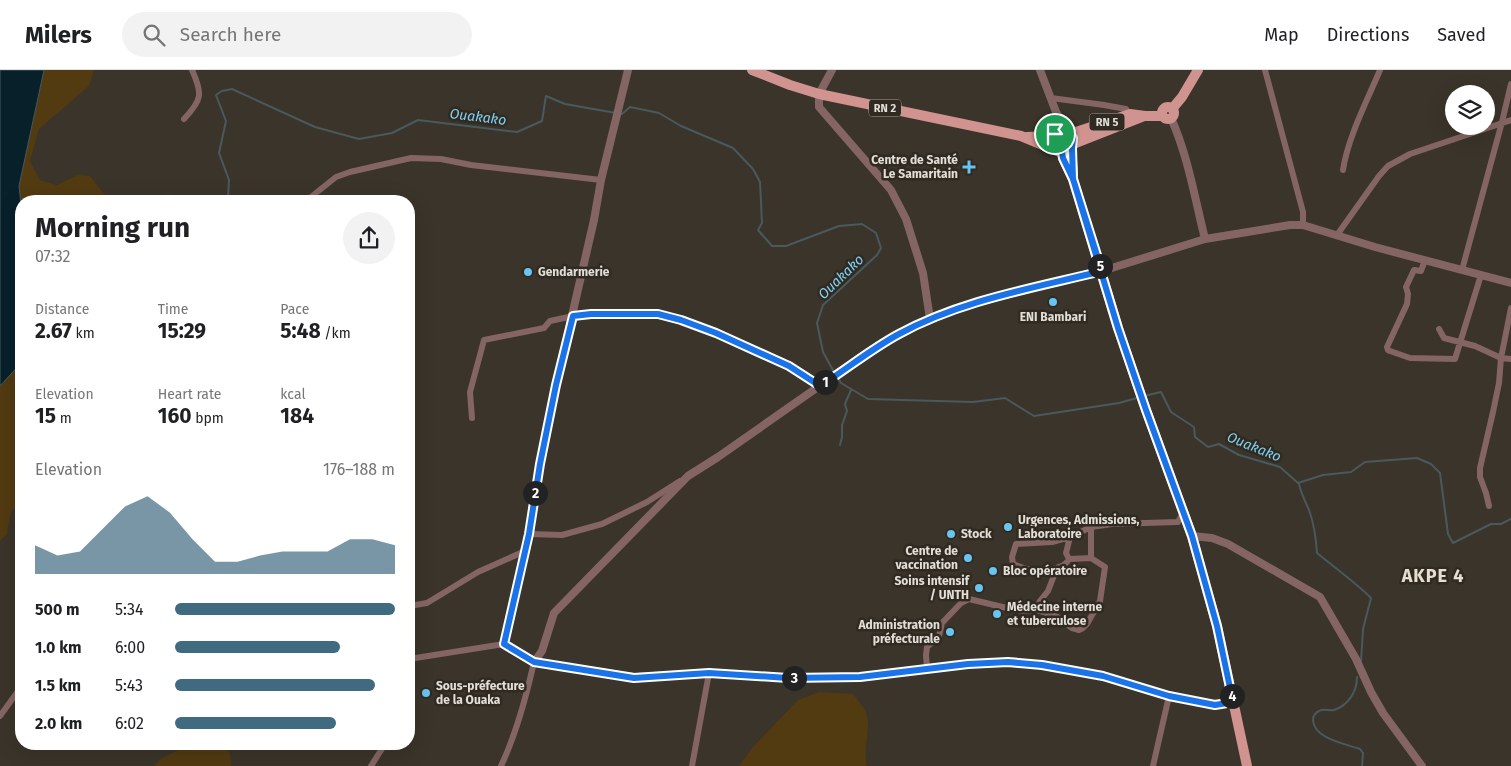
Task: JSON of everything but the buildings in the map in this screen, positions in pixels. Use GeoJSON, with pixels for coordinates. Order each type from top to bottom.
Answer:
{"type":"FeatureCollection","features":[{"type":"Feature","properties":{"kind":"main road","name":"RN 2"},"geometry":{"type":"LineString","coordinates":[[752,70],[819,94],[1021,136],[1064,141]]}},
{"type":"Feature","properties":{"kind":"main road"},"geometry":{"type":"LineString","coordinates":[[1169,114],[1198,70]]}},
{"type":"Feature","properties":{"kind":"main road","name":"RN 5"},"geometry":{"type":"LineString","coordinates":[[1064,141],[1131,118],[1169,114]]}},
{"type":"Feature","properties":{"kind":"main road","name":"RN 2"},"geometry":{"type":"LineString","coordinates":[[1021,136],[1064,141]]}},
{"type":"Feature","properties":{"kind":"main road"},"geometry":{"type":"LineString","coordinates":[[1064,141],[1063,158],[1073,179],[1118,328],[1192,536],[1217,626],[1247,766]]}},
{"type":"Feature","properties":{"kind":"street"},"geometry":{"type":"LineString","coordinates":[[184,118],[197,105],[200,91],[192,70]]}},
{"type":"Feature","properties":{"kind":"street"},"geometry":{"type":"LineString","coordinates":[[504,644],[529,534],[542,455],[594,220],[601,180],[628,70]]}},
{"type":"Feature","properties":{"kind":"street"},"geometry":{"type":"LineString","coordinates":[[832,70],[819,94],[819,107],[891,190],[906,219],[923,273],[930,319]]}},
{"type":"Feature","properties":{"kind":"street"},"geometry":{"type":"LineString","coordinates":[[1040,70],[1056,112],[1062,121],[1064,141]]}},
{"type":"Feature","properties":{"kind":"street"},"geometry":{"type":"LineString","coordinates":[[1265,70],[1303,212],[1303,226]]}},
{"type":"Feature","properties":{"kind":"street"},"geometry":{"type":"LineString","coordinates":[[1343,170],[1351,140],[1380,70]]}},
{"type":"Feature","properties":{"kind":"street"},"geometry":{"type":"LineString","coordinates":[[1462,270],[1511,84]]}},
{"type":"Feature","properties":{"kind":"street"},"geometry":{"type":"LineString","coordinates":[[1052,98],[1126,109],[1131,118]]}},
{"type":"Feature","properties":{"kind":"street"},"geometry":{"type":"LineString","coordinates":[[1169,114],[1184,154],[1205,239]]}},
{"type":"Feature","properties":{"kind":"street"},"geometry":{"type":"LineString","coordinates":[[1337,235],[1388,166],[1410,154],[1511,120]]}},
{"type":"Feature","properties":{"kind":"street"},"geometry":{"type":"LineString","coordinates":[[314,195],[336,177],[411,158],[441,159],[471,165],[601,180]]}},
{"type":"Feature","properties":{"kind":"street"},"geometry":{"type":"LineString","coordinates":[[529,534],[562,535],[602,524],[646,502],[718,457],[868,352],[900,333],[930,319],[973,304],[1102,271],[1205,239],[1290,225],[1303,226],[1511,283]]}},
{"type":"Feature","properties":{"kind":"street"},"geometry":{"type":"LineString","coordinates":[[1425,260],[1421,271],[1414,270],[1409,279],[1406,287],[1408,294],[1407,304],[1388,347],[1388,350],[1410,358],[1455,359],[1482,275]]}},
{"type":"Feature","properties":{"kind":"street"},"geometry":{"type":"LineString","coordinates":[[1488,506],[1486,493],[1480,477],[1480,468],[1494,412],[1501,358],[1511,308]]}},
{"type":"Feature","properties":{"kind":"street"},"geometry":{"type":"LineString","coordinates":[[472,418],[470,392],[484,340],[544,328],[550,321],[591,314],[658,314],[681,320],[716,333],[789,366],[820,386]]}},
{"type":"Feature","properties":{"kind":"street"},"geometry":{"type":"LineString","coordinates":[[1440,329],[1444,338],[1475,346],[1501,358],[1511,360]]}},
{"type":"Feature","properties":{"kind":"street"},"geometry":{"type":"LineString","coordinates":[[501,766],[522,713],[534,662],[542,651],[554,613],[688,476]]}},
{"type":"Feature","properties":{"kind":"street"},"geometry":{"type":"LineString","coordinates":[[1069,559],[1067,564],[1048,571],[1037,572],[1013,564],[1012,557],[1016,544],[1052,542],[1070,537],[1091,527],[1112,524],[1178,522],[1183,512]]}},
{"type":"Feature","properties":{"kind":"street"},"geometry":{"type":"LineString","coordinates":[[1091,527],[1091,558]]}},
{"type":"Feature","properties":{"kind":"street"},"geometry":{"type":"LineString","coordinates":[[1192,536],[1212,538],[1228,544],[1320,597],[1356,659],[1383,713],[1422,766]]}},
{"type":"Feature","properties":{"kind":"street"},"geometry":{"type":"LineString","coordinates":[[1069,559],[1066,553],[1070,537]]}},
{"type":"Feature","properties":{"kind":"street"},"geometry":{"type":"LineString","coordinates":[[415,605],[427,603],[478,572],[525,551]]}},
{"type":"Feature","properties":{"kind":"street"},"geometry":{"type":"LineString","coordinates":[[928,668],[927,647],[939,636],[942,623],[961,603],[969,599],[1023,611],[1036,610],[1056,616],[1072,628],[1079,630],[1083,628],[1100,601],[1105,567],[1091,558],[1069,559]]}},
{"type":"Feature","properties":{"kind":"street"},"geometry":{"type":"LineString","coordinates":[[1036,610],[1048,591],[1057,568]]}},
{"type":"Feature","properties":{"kind":"street"},"geometry":{"type":"LineString","coordinates":[[415,658],[504,644],[534,662],[634,678],[709,673],[797,678],[860,677],[928,668],[1008,662],[1042,665],[1103,676],[1169,696],[1215,705],[1233,702]]}},
{"type":"Feature","properties":{"kind":"street"},"geometry":{"type":"LineString","coordinates":[[692,766],[709,673]]}},
{"type":"Feature","properties":{"kind":"street"},"geometry":{"type":"LineString","coordinates":[[0,716],[15,695]]}},
{"type":"Feature","properties":{"kind":"street"},"geometry":{"type":"LineString","coordinates":[[1154,766],[1169,696]]}},
{"type":"Feature","properties":{"kind":"street"},"geometry":{"type":"LineString","coordinates":[[372,766],[381,750]]}},
{"type":"Feature","properties":{"kind":"shaded area"},"geometry":{"type":"Polygon","coordinates":[[[44,70],[94,70],[89,86],[39,129],[30,161],[40,180],[57,185],[78,175],[90,176],[106,195],[20,195],[19,186],[44,70]]]}},
{"type":"Feature","properties":{"kind":"shaded area"},"geometry":{"type":"Polygon","coordinates":[[[15,370],[15,508],[11,512],[7,534],[0,541],[0,386],[15,370]]]}},
{"type":"Feature","properties":{"kind":"shaded area"},"geometry":{"type":"Polygon","coordinates":[[[819,692],[853,694],[864,708],[868,723],[867,766],[739,766],[752,748],[798,700],[819,692]]]}},
{"type":"Feature","properties":{"kind":"shaded area"},"geometry":{"type":"Polygon","coordinates":[[[179,750],[226,750],[230,753],[231,766],[154,766],[160,759],[179,750]]]}},
{"type":"Feature","properties":{"kind":"water"},"geometry":{"type":"Polygon","coordinates":[[[0,70],[44,70],[19,186],[20,195],[15,195],[15,370],[0,386],[0,70]]]}},
{"type":"Feature","properties":{"kind":"waterway","name":"Ouakako"},"geometry":{"type":"LineString","coordinates":[[228,195],[229,180],[219,153],[226,121],[216,95],[222,91],[232,89],[315,127],[359,139],[392,133],[418,120],[517,132],[542,121],[546,96],[565,104],[616,113]]}},
{"type":"Feature","properties":{"kind":"waterway","name":"Ouakako"},"geometry":{"type":"LineString","coordinates":[[621,114],[630,107],[659,113],[681,126],[733,148],[753,169],[760,182],[762,223],[758,230],[772,246],[786,246],[839,226],[862,224],[876,233],[881,248],[877,255],[823,305],[817,323],[823,352],[834,372]]}},
{"type":"Feature","properties":{"kind":"waterway","name":"Ouakako"},"geometry":{"type":"LineString","coordinates":[[837,376],[841,383],[868,399],[973,402],[1005,398],[1034,416],[1119,403],[1137,398]]}},
{"type":"Feature","properties":{"kind":"waterway"},"geometry":{"type":"LineString","coordinates":[[840,445],[842,425],[847,411],[845,404],[851,390]]}},
{"type":"Feature","properties":{"kind":"waterway","name":"Ouakako"},"geometry":{"type":"LineString","coordinates":[[1144,396],[1161,392],[1171,412],[1194,427],[1195,437],[1208,447],[1219,444],[1239,455],[1280,467],[1298,483],[1323,475],[1351,472],[1365,462],[1417,458],[1431,464],[1440,473],[1448,534],[1453,543],[1491,524],[1501,524],[1511,519]]}},
{"type":"Feature","properties":{"kind":"waterway"},"geometry":{"type":"LineString","coordinates":[[1299,484],[1312,520],[1317,553],[1371,598],[1363,629],[1361,662]]}},
{"type":"Feature","properties":{"kind":"waterway"},"geometry":{"type":"LineString","coordinates":[[1357,677],[1354,692],[1344,705],[1334,710],[1319,711],[1314,715],[1313,720],[1319,732],[1325,736],[1339,743],[1360,749],[1363,753],[1362,766]]}},
{"type":"Feature","properties":{"kind":"place","name":"Centre de Santé Le Samaritain"},"geometry":{"type":"Point","coordinates":[969,167]}},
{"type":"Feature","properties":{"kind":"place","name":"Gendarmerie"},"geometry":{"type":"Point","coordinates":[528,272]}},
{"type":"Feature","properties":{"kind":"place","name":"ENI Bambari"},"geometry":{"type":"Point","coordinates":[1053,302]}},
{"type":"Feature","properties":{"kind":"place","name":"Urgences, Admissions, Laboratoire"},"geometry":{"type":"Point","coordinates":[1008,527]}},
{"type":"Feature","properties":{"kind":"place","name":"Stock"},"geometry":{"type":"Point","coordinates":[951,534]}},
{"type":"Feature","properties":{"kind":"place","name":"Centre de vaccination"},"geometry":{"type":"Point","coordinates":[968,558]}},
{"type":"Feature","properties":{"kind":"place","name":"Bloc opératoire"},"geometry":{"type":"Point","coordinates":[993,571]}},
{"type":"Feature","properties":{"kind":"place","name":"Soins intensif / UNTH"},"geometry":{"type":"Point","coordinates":[979,588]}},
{"type":"Feature","properties":{"kind":"place","name":"Médecine interne et tuberculose"},"geometry":{"type":"Point","coordinates":[997,614]}},
{"type":"Feature","properties":{"kind":"place","name":"Administration préfecturale"},"geometry":{"type":"Point","coordinates":[950,632]}},
{"type":"Feature","properties":{"kind":"place","name":"Sous-préfecture de la Ouaka"},"geometry":{"type":"Point","coordinates":[426,693]}},
{"type":"Feature","properties":{"kind":"district","name":"AKPE 4"},"geometry":{"type":"Point","coordinates":[1433,576]}},
{"type":"Feature","properties":{"kind":"route"},"geometry":{"type":"LineString","coordinates":[[1055,134],[1052,144],[1056,150],[1062,152],[1073,179],[1102,271],[973,304],[930,319],[900,333],[868,352],[820,386],[789,366],[716,333],[681,320],[658,314],[591,314],[573,316],[556,385],[540,464],[529,534],[504,644],[534,662],[634,678],[709,673],[788,678],[860,677],[968,664],[1008,662],[1042,665],[1103,676],[1169,696],[1215,705],[1233,702],[1217,626],[1192,536],[1118,328],[1102,271],[1087,225],[1073,179],[1073,138],[1064,131],[1055,134]]}}]}
